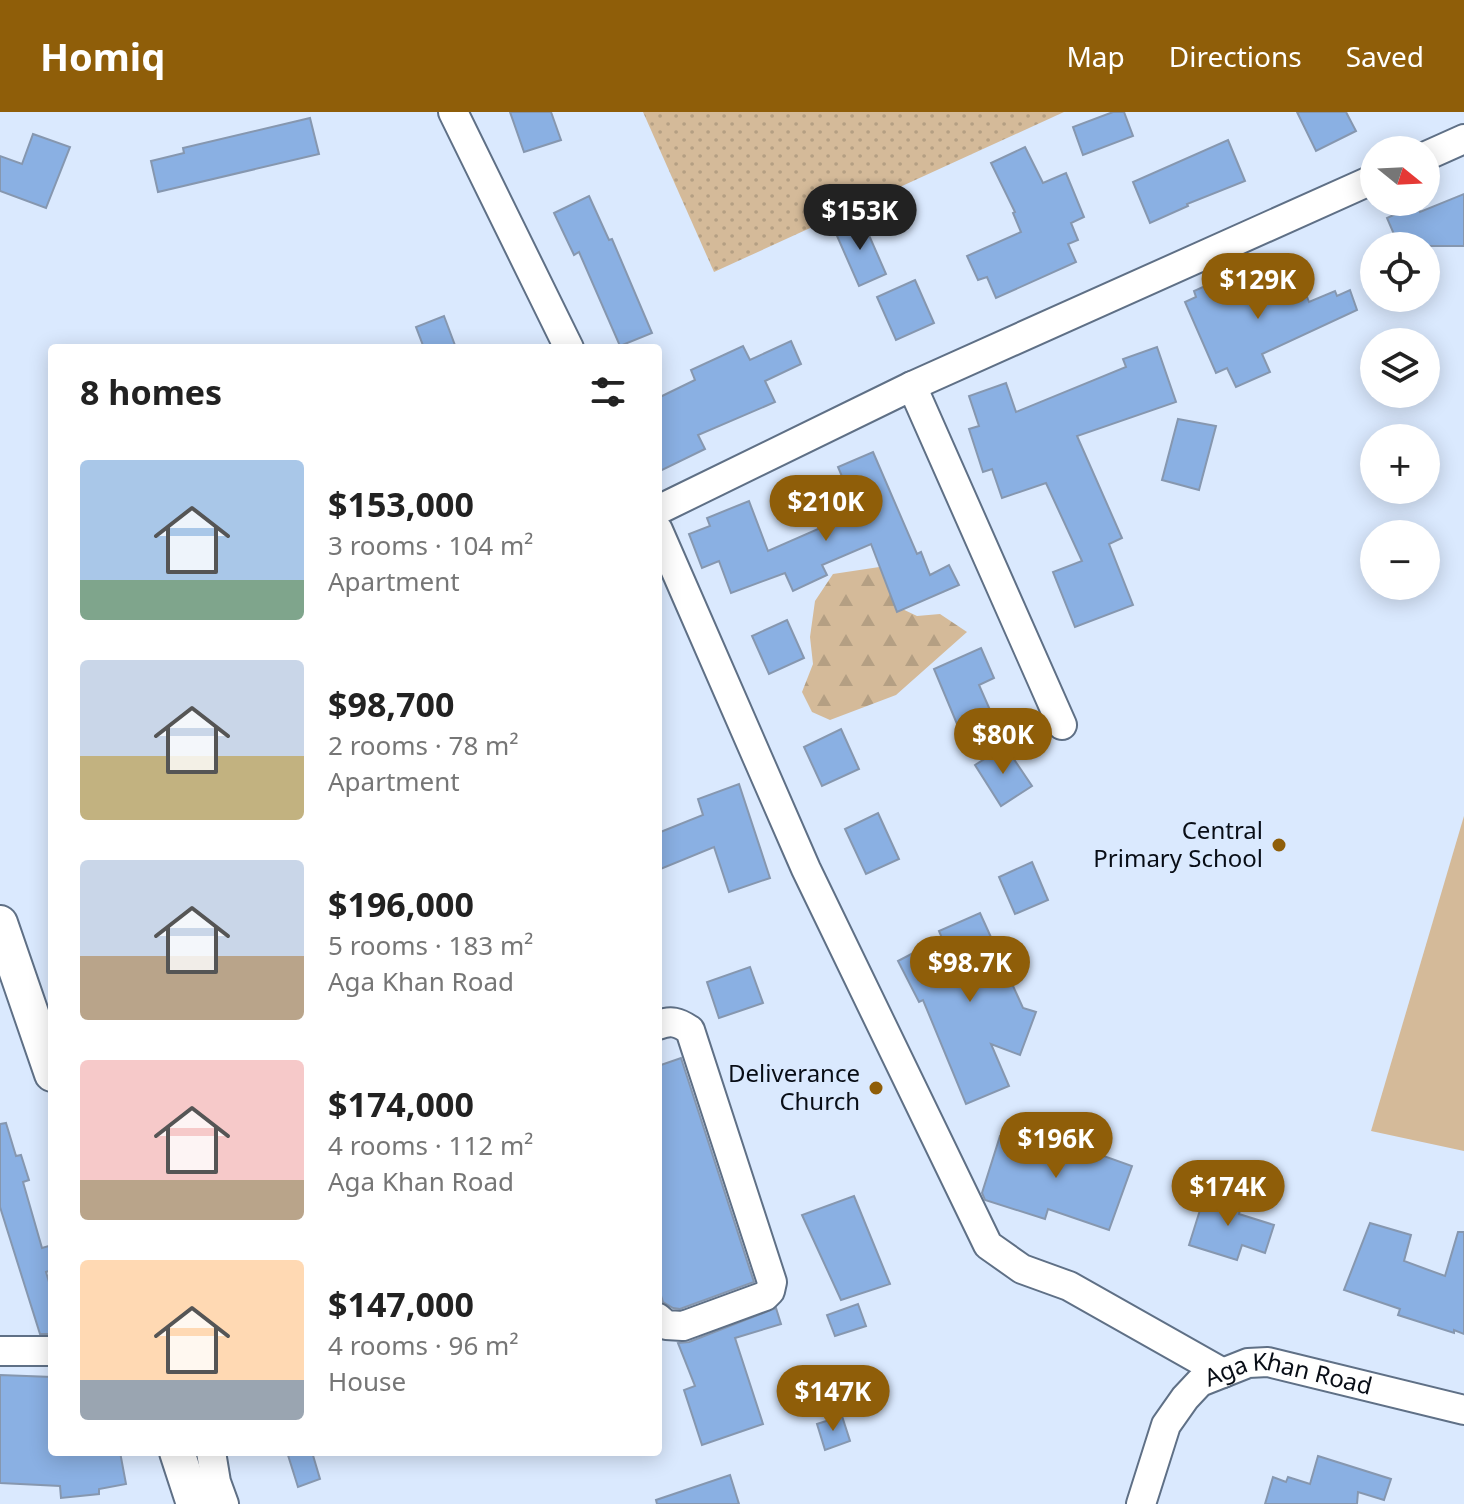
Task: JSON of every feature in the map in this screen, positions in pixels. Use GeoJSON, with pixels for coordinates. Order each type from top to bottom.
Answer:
{"type":"FeatureCollection","features":[{"type":"Feature","properties":{"kind":"main road"},"geometry":{"type":"LineString","coordinates":[[0,923],[48,1062]]}},
{"type":"Feature","properties":{"kind":"main road"},"geometry":{"type":"LineString","coordinates":[[178,1456],[194,1504]]}},
{"type":"Feature","properties":{"kind":"street"},"geometry":{"type":"LineString","coordinates":[[453,112],[567,344]]}},
{"type":"Feature","properties":{"kind":"street"},"geometry":{"type":"LineString","coordinates":[[1440,150],[1464,139]]}},
{"type":"Feature","properties":{"kind":"street"},"geometry":{"type":"LineString","coordinates":[[662,508],[912,386],[1360,185]]}},
{"type":"Feature","properties":{"kind":"street"},"geometry":{"type":"LineString","coordinates":[[912,386],[1062,725]]}},
{"type":"Feature","properties":{"kind":"street"},"geometry":{"type":"LineString","coordinates":[[662,539],[806,869],[988,1245],[1022,1269],[1069,1286],[1223,1373]]}},
{"type":"Feature","properties":{"kind":"street"},"geometry":{"type":"LineString","coordinates":[[662,1024],[681,1023],[690,1030],[772,1282],[765,1296],[683,1326],[666,1325],[662,1322]]}},
{"type":"Feature","properties":{"kind":"street"},"geometry":{"type":"LineString","coordinates":[[0,1351],[48,1351]]}},
{"type":"Feature","properties":{"kind":"street","name":"Aga Khan Road"},"geometry":{"type":"LineString","coordinates":[[1141,1504],[1166,1425],[1200,1382],[1248,1363],[1268,1362],[1464,1410]]}},
{"type":"Feature","properties":{"kind":"street"},"geometry":{"type":"LineString","coordinates":[[212,1456],[224,1504]]}},
{"type":"Feature","properties":{"kind":"green space"},"geometry":{"type":"Polygon","coordinates":[[[643,112],[1064,112],[714,272],[643,112]]]}},
{"type":"Feature","properties":{"kind":"green space"},"geometry":{"type":"Polygon","coordinates":[[[886,566],[896,606],[917,616],[940,614],[967,632],[896,695],[830,720],[812,712],[802,692],[813,664],[810,637],[815,601],[833,574],[886,566]]]}},
{"type":"Feature","properties":{"kind":"green space"},"geometry":{"type":"Polygon","coordinates":[[[1464,816],[1464,1151],[1371,1131],[1464,816]]]}},
{"type":"Feature","properties":{"kind":"building"},"geometry":{"type":"Polygon","coordinates":[[[510,112],[551,112],[561,140],[524,152],[510,112]]]}},
{"type":"Feature","properties":{"kind":"building"},"geometry":{"type":"Polygon","coordinates":[[[1113,112],[1124,112],[1133,136],[1083,155],[1073,127],[1113,112]]]}},
{"type":"Feature","properties":{"kind":"building"},"geometry":{"type":"Polygon","coordinates":[[[1297,112],[1346,112],[1356,131],[1316,151],[1297,112]]]}},
{"type":"Feature","properties":{"kind":"building"},"geometry":{"type":"Polygon","coordinates":[[[310,118],[319,154],[158,192],[151,161],[184,153],[183,148],[310,118]]]}},
{"type":"Feature","properties":{"kind":"building"},"geometry":{"type":"Polygon","coordinates":[[[33,134],[70,147],[46,208],[0,191],[0,156],[22,164],[33,134]]]}},
{"type":"Feature","properties":{"kind":"building"},"geometry":{"type":"Polygon","coordinates":[[[1228,140],[1245,181],[1187,204],[1150,223],[1133,182],[1228,140]]]}},
{"type":"Feature","properties":{"kind":"building"},"geometry":{"type":"Polygon","coordinates":[[[1025,147],[1043,183],[1066,173],[1084,217],[1071,223],[1078,240],[1068,244],[1076,262],[996,298],[987,277],[978,280],[967,256],[1021,232],[1015,212],[991,163],[1025,147]]]}},
{"type":"Feature","properties":{"kind":"building"},"geometry":{"type":"Polygon","coordinates":[[[1464,194],[1464,246],[1440,246],[1440,232],[1393,232],[1387,218],[1440,216],[1440,204],[1464,194]]]}},
{"type":"Feature","properties":{"kind":"building"},"geometry":{"type":"Polygon","coordinates":[[[589,196],[609,240],[612,239],[652,333],[619,344],[579,252],[574,255],[554,213],[589,196]]]}},
{"type":"Feature","properties":{"kind":"building"},"geometry":{"type":"Polygon","coordinates":[[[861,217],[886,274],[859,286],[834,229],[861,217]]]}},
{"type":"Feature","properties":{"kind":"building"},"geometry":{"type":"Polygon","coordinates":[[[1288,270],[1297,292],[1304,289],[1309,302],[1335,291],[1337,296],[1350,290],[1357,310],[1262,354],[1270,372],[1236,387],[1227,368],[1216,373],[1185,302],[1196,297],[1194,291],[1227,276],[1235,293],[1288,270]]]}},
{"type":"Feature","properties":{"kind":"building"},"geometry":{"type":"Polygon","coordinates":[[[915,280],[934,323],[896,340],[877,297],[915,280]]]}},
{"type":"Feature","properties":{"kind":"building"},"geometry":{"type":"Polygon","coordinates":[[[444,316],[454,344],[422,344],[416,327],[444,316]]]}},
{"type":"Feature","properties":{"kind":"building"},"geometry":{"type":"Polygon","coordinates":[[[791,341],[801,364],[765,381],[775,402],[698,435],[705,449],[662,470],[662,396],[695,380],[691,370],[743,346],[750,360],[791,341]]]}},
{"type":"Feature","properties":{"kind":"building"},"geometry":{"type":"Polygon","coordinates":[[[1157,347],[1176,402],[1077,436],[1122,538],[1109,544],[1133,605],[1075,627],[1053,572],[1082,561],[1046,483],[1002,498],[992,469],[983,472],[969,429],[979,426],[969,396],[1006,383],[1016,412],[1126,367],[1123,359],[1157,347]]]}},
{"type":"Feature","properties":{"kind":"building"},"geometry":{"type":"Polygon","coordinates":[[[1178,419],[1216,426],[1199,490],[1162,480],[1178,419]]]}},
{"type":"Feature","properties":{"kind":"building"},"geometry":{"type":"Polygon","coordinates":[[[873,452],[917,554],[921,552],[930,575],[949,565],[959,585],[897,612],[871,544],[822,565],[827,575],[793,591],[785,573],[731,593],[719,561],[702,568],[689,534],[710,526],[707,518],[749,501],[768,551],[857,512],[838,467],[873,452]]]}},
{"type":"Feature","properties":{"kind":"building"},"geometry":{"type":"Polygon","coordinates":[[[787,620],[804,658],[769,674],[752,636],[787,620]]]}},
{"type":"Feature","properties":{"kind":"building"},"geometry":{"type":"Polygon","coordinates":[[[981,648],[994,678],[979,685],[990,710],[957,724],[934,669],[981,648]]]}},
{"type":"Feature","properties":{"kind":"building"},"geometry":{"type":"Polygon","coordinates":[[[841,729],[859,769],[822,786],[804,747],[841,729]]]}},
{"type":"Feature","properties":{"kind":"building"},"geometry":{"type":"Polygon","coordinates":[[[1005,746],[1032,786],[1001,806],[975,765],[1005,746]]]}},
{"type":"Feature","properties":{"kind":"building"},"geometry":{"type":"Polygon","coordinates":[[[739,784],[770,878],[729,892],[714,847],[662,868],[662,831],[703,815],[698,799],[739,784]]]}},
{"type":"Feature","properties":{"kind":"building"},"geometry":{"type":"Polygon","coordinates":[[[878,813],[899,859],[866,874],[845,829],[878,813]]]}},
{"type":"Feature","properties":{"kind":"building"},"geometry":{"type":"Polygon","coordinates":[[[1032,862],[1048,900],[1015,914],[999,877],[1032,862]]]}},
{"type":"Feature","properties":{"kind":"building"},"geometry":{"type":"Polygon","coordinates":[[[980,913],[1023,1008],[1036,1012],[1020,1055],[991,1044],[1009,1086],[966,1104],[923,1000],[919,1002],[898,961],[942,938],[939,931],[980,913]]]}},
{"type":"Feature","properties":{"kind":"building"},"geometry":{"type":"Polygon","coordinates":[[[750,967],[763,1003],[719,1018],[707,982],[750,967]]]}},
{"type":"Feature","properties":{"kind":"building"},"geometry":{"type":"Polygon","coordinates":[[[681,1058],[754,1282],[680,1309],[673,1308],[662,1299],[662,1065],[681,1058]]]}},
{"type":"Feature","properties":{"kind":"building"},"geometry":{"type":"Polygon","coordinates":[[[6,1123],[16,1156],[21,1155],[29,1180],[23,1182],[42,1248],[48,1246],[48,1334],[40,1334],[0,1207],[0,1124],[6,1123]]]}},
{"type":"Feature","properties":{"kind":"building"},"geometry":{"type":"Polygon","coordinates":[[[1039,1133],[1132,1166],[1109,1230],[1048,1209],[1045,1219],[985,1200],[982,1193],[1000,1136],[1035,1147],[1039,1133]]]}},
{"type":"Feature","properties":{"kind":"building"},"geometry":{"type":"Polygon","coordinates":[[[1206,1191],[1242,1203],[1239,1214],[1274,1225],[1265,1253],[1242,1245],[1237,1260],[1189,1245],[1206,1191]]]}},
{"type":"Feature","properties":{"kind":"building"},"geometry":{"type":"Polygon","coordinates":[[[854,1196],[890,1284],[841,1300],[802,1215],[854,1196]]]}},
{"type":"Feature","properties":{"kind":"building"},"geometry":{"type":"Polygon","coordinates":[[[1370,1223],[1411,1235],[1404,1261],[1445,1276],[1458,1232],[1464,1232],[1464,1334],[1398,1315],[1400,1309],[1344,1290],[1370,1223]]]}},
{"type":"Feature","properties":{"kind":"building"},"geometry":{"type":"Polygon","coordinates":[[[858,1304],[866,1326],[835,1336],[827,1315],[858,1304]]]}},
{"type":"Feature","properties":{"kind":"building"},"geometry":{"type":"Polygon","coordinates":[[[776,1308],[781,1324],[735,1338],[763,1424],[702,1445],[684,1390],[695,1386],[678,1343],[689,1342],[776,1308]]]}},
{"type":"Feature","properties":{"kind":"building"},"geometry":{"type":"Polygon","coordinates":[[[0,1375],[48,1377],[48,1456],[121,1456],[126,1484],[99,1489],[99,1494],[61,1498],[60,1486],[0,1483],[0,1375]]]}},
{"type":"Feature","properties":{"kind":"building"},"geometry":{"type":"Polygon","coordinates":[[[842,1416],[850,1441],[825,1450],[817,1424],[842,1416]]]}},
{"type":"Feature","properties":{"kind":"building"},"geometry":{"type":"Polygon","coordinates":[[[288,1456],[313,1456],[320,1479],[298,1487],[288,1456]]]}},
{"type":"Feature","properties":{"kind":"building"},"geometry":{"type":"Polygon","coordinates":[[[1318,1456],[1391,1479],[1384,1500],[1358,1492],[1357,1504],[1265,1504],[1273,1477],[1286,1482],[1288,1477],[1310,1484],[1318,1456]]]}},
{"type":"Feature","properties":{"kind":"building"},"geometry":{"type":"Polygon","coordinates":[[[730,1475],[739,1504],[657,1504],[656,1500],[730,1475]]]}},
{"type":"Feature","properties":{"kind":"place","name":"Central Primary School"},"geometry":{"type":"Point","coordinates":[1279,845]}},
{"type":"Feature","properties":{"kind":"place","name":"Deliverance Church"},"geometry":{"type":"Point","coordinates":[876,1088]}}]}
